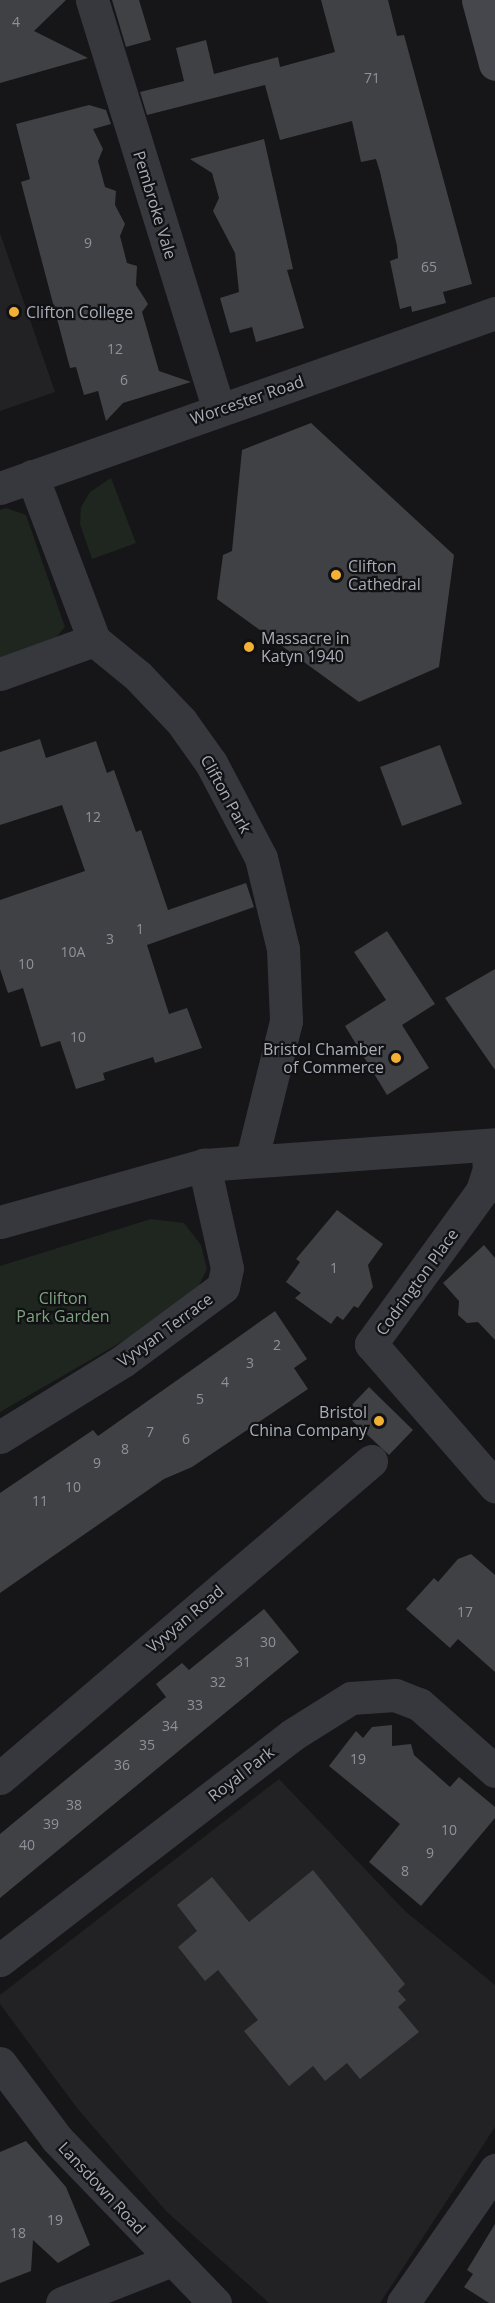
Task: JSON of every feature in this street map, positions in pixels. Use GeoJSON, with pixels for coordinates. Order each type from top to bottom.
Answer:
{"type":"FeatureCollection","features":[{"type":"Feature","properties":{"kind":"main road"},"geometry":{"type":"LineString","coordinates":[[478,0],[495,64]]}},
{"type":"Feature","properties":{"kind":"street","name":"Pembroke Vale"},"geometry":{"type":"LineString","coordinates":[[92,0],[219,410]]}},
{"type":"Feature","properties":{"kind":"street","name":"Worcester Road"},"geometry":{"type":"LineString","coordinates":[[0,488],[495,313]]}},
{"type":"Feature","properties":{"kind":"street"},"geometry":{"type":"LineString","coordinates":[[0,674],[94,640],[32,476]]}},
{"type":"Feature","properties":{"kind":"street","name":"Clifton Park"},"geometry":{"type":"LineString","coordinates":[[94,640],[138,676],[181,722],[212,763],[261,858],[283,949],[286,1021],[252,1158]]}},
{"type":"Feature","properties":{"kind":"street"},"geometry":{"type":"LineString","coordinates":[[0,1222],[204,1165],[252,1158],[491,1145]]}},
{"type":"Feature","properties":{"kind":"street","name":"Codrington Place"},"geometry":{"type":"LineString","coordinates":[[491,1145],[489,1169],[482,1191],[372,1344],[495,1486]]}},
{"type":"Feature","properties":{"kind":"street","name":"Vyvyan Terrace"},"geometry":{"type":"LineString","coordinates":[[0,1437],[123,1361],[223,1287],[227,1268],[204,1165]]}},
{"type":"Feature","properties":{"kind":"street","name":"Vyvyan Road"},"geometry":{"type":"LineString","coordinates":[[0,1778],[371,1461]]}},
{"type":"Feature","properties":{"kind":"street","name":"Royal Park"},"geometry":{"type":"LineString","coordinates":[[0,1960],[292,1735],[351,1698],[384,1694],[419,1704],[495,1771]]}},
{"type":"Feature","properties":{"kind":"street","name":"Lansdown Road"},"geometry":{"type":"LineString","coordinates":[[0,2062],[57,2139],[170,2261],[215,2303]]}},
{"type":"Feature","properties":{"kind":"street"},"geometry":{"type":"LineString","coordinates":[[403,2303],[495,2170]]}},
{"type":"Feature","properties":{"kind":"street"},"geometry":{"type":"LineString","coordinates":[[62,2303],[170,2261]]}},
{"type":"Feature","properties":{"kind":"shaded area","name":"Clifton College"},"geometry":{"type":"Polygon","coordinates":[[[0,233],[55,392],[0,411],[0,233]]]}},
{"type":"Feature","properties":{"kind":"shaded area"},"geometry":{"type":"Polygon","coordinates":[[[279,1779],[405,1911],[495,1985],[495,2127],[380,2303],[269,2303],[166,2211],[77,2108],[0,2004],[0,1995],[279,1779]]]}},
{"type":"Feature","properties":{"kind":"green space"},"geometry":{"type":"Polygon","coordinates":[[[111,478],[136,543],[92,559],[80,524],[81,507],[90,492],[111,478]]]}},
{"type":"Feature","properties":{"kind":"green space"},"geometry":{"type":"Polygon","coordinates":[[[6,508],[26,515],[65,627],[52,642],[0,661],[0,510],[6,508]]]}},
{"type":"Feature","properties":{"kind":"green space","name":"Clifton Park Garden"},"geometry":{"type":"Polygon","coordinates":[[[151,1219],[184,1223],[201,1245],[207,1269],[191,1302],[0,1412],[0,1266],[151,1219]]]}},
{"type":"Feature","properties":{"kind":"building"},"geometry":{"type":"Polygon","coordinates":[[[0,0],[66,0],[34,31],[88,58],[0,83],[0,0]]]}},
{"type":"Feature","properties":{"kind":"building"},"geometry":{"type":"Polygon","coordinates":[[[112,0],[139,0],[151,40],[126,47],[112,0]]]}},
{"type":"Feature","properties":{"kind":"building"},"geometry":{"type":"Polygon","coordinates":[[[321,0],[388,0],[397,36],[404,35],[472,284],[443,292],[446,303],[412,312],[411,306],[400,309],[390,261],[398,258],[397,246],[380,172],[376,159],[361,162],[352,121],[280,140],[265,85],[147,115],[140,92],[184,81],[176,48],[206,40],[214,74],[278,57],[280,67],[335,52],[321,0]]]}},
{"type":"Feature","properties":{"kind":"building"},"geometry":{"type":"Polygon","coordinates":[[[89,105],[106,110],[111,124],[93,129],[103,149],[98,161],[105,187],[116,191],[115,205],[125,224],[120,236],[127,263],[137,266],[136,285],[148,304],[142,312],[159,371],[191,382],[123,403],[106,421],[98,391],[84,395],[76,367],[70,368],[21,182],[30,179],[16,124],[89,105]]]}},
{"type":"Feature","properties":{"kind":"building"},"geometry":{"type":"Polygon","coordinates":[[[264,139],[293,269],[287,270],[304,328],[256,342],[252,327],[230,333],[220,298],[239,292],[235,253],[213,211],[219,198],[212,173],[190,159],[264,139]]]}},
{"type":"Feature","properties":{"kind":"building","name":"Clifton Cathedral"},"geometry":{"type":"Polygon","coordinates":[[[311,423],[454,555],[439,667],[359,702],[217,599],[223,555],[232,551],[242,450],[311,423]]]}},
{"type":"Feature","properties":{"kind":"building"},"geometry":{"type":"Polygon","coordinates":[[[40,739],[46,758],[96,741],[107,773],[114,770],[136,832],[141,830],[168,910],[246,883],[254,907],[147,945],[169,1014],[187,1008],[202,1048],[155,1063],[153,1057],[103,1073],[105,1080],[76,1089],[60,1041],[41,1047],[23,988],[8,993],[0,969],[0,900],[85,871],[62,805],[0,825],[0,752],[40,739]]]}},
{"type":"Feature","properties":{"kind":"building"},"geometry":{"type":"Polygon","coordinates":[[[440,745],[462,804],[402,826],[380,767],[440,745]]]}},
{"type":"Feature","properties":{"kind":"building"},"geometry":{"type":"Polygon","coordinates":[[[387,931],[435,1004],[402,1025],[429,1068],[387,1095],[345,1026],[386,1000],[354,952],[387,931]]]}},
{"type":"Feature","properties":{"kind":"building"},"geometry":{"type":"Polygon","coordinates":[[[495,969],[495,1070],[445,998],[495,969]]]}},
{"type":"Feature","properties":{"kind":"building"},"geometry":{"type":"Polygon","coordinates":[[[337,1210],[383,1244],[368,1265],[373,1287],[358,1308],[354,1306],[343,1320],[337,1316],[331,1324],[295,1298],[301,1293],[286,1282],[300,1262],[296,1259],[337,1210]]]}},
{"type":"Feature","properties":{"kind":"building"},"geometry":{"type":"Polygon","coordinates":[[[484,1245],[495,1258],[495,1340],[478,1322],[467,1323],[458,1315],[459,1301],[443,1283],[484,1245]]]}},
{"type":"Feature","properties":{"kind":"building"},"geometry":{"type":"Polygon","coordinates":[[[275,1311],[307,1359],[294,1368],[308,1389],[192,1467],[164,1479],[0,1593],[0,1493],[93,1430],[98,1436],[275,1311]]]}},
{"type":"Feature","properties":{"kind":"building","name":"Bristol China Company"},"geometry":{"type":"Polygon","coordinates":[[[369,1387],[413,1430],[389,1455],[344,1413],[369,1387]]]}},
{"type":"Feature","properties":{"kind":"building"},"geometry":{"type":"Polygon","coordinates":[[[471,1554],[495,1575],[495,1672],[458,1639],[450,1648],[406,1609],[434,1578],[438,1582],[458,1559],[471,1554]]]}},
{"type":"Feature","properties":{"kind":"building"},"geometry":{"type":"Polygon","coordinates":[[[264,1609],[299,1652],[0,1898],[0,1834],[166,1697],[156,1684],[182,1663],[189,1670],[264,1609]]]}},
{"type":"Feature","properties":{"kind":"building"},"geometry":{"type":"Polygon","coordinates":[[[392,1725],[392,1746],[411,1744],[414,1755],[450,1787],[459,1777],[495,1807],[495,1818],[421,1906],[369,1862],[400,1824],[329,1766],[356,1731],[363,1738],[372,1727],[392,1725]]]}},
{"type":"Feature","properties":{"kind":"building"},"geometry":{"type":"Polygon","coordinates":[[[313,1870],[405,1984],[398,1991],[406,2000],[398,2007],[419,2032],[360,2079],[347,2063],[325,2081],[313,2066],[289,2086],[244,2031],[258,2020],[218,1970],[205,1981],[178,1947],[197,1931],[177,1905],[212,1877],[249,1922],[313,1870]]]}},
{"type":"Feature","properties":{"kind":"building"},"geometry":{"type":"Polygon","coordinates":[[[26,2141],[66,2187],[90,2245],[58,2263],[33,2240],[31,2271],[0,2283],[0,2152],[26,2141]]]}},
{"type":"Feature","properties":{"kind":"building"},"geometry":{"type":"Polygon","coordinates":[[[495,2224],[495,2303],[489,2303],[464,2287],[473,2274],[467,2270],[495,2224]]]}},
{"type":"Feature","properties":{"kind":"place","name":"Clifton College"},"geometry":{"type":"Point","coordinates":[14,312]}},
{"type":"Feature","properties":{"kind":"place","name":"Clifton Cathedral"},"geometry":{"type":"Point","coordinates":[336,575]}},
{"type":"Feature","properties":{"kind":"place","name":"Massacre in Katyn 1940"},"geometry":{"type":"Point","coordinates":[249,647]}},
{"type":"Feature","properties":{"kind":"place","name":"Bristol Chamber of Commerce"},"geometry":{"type":"Point","coordinates":[396,1058]}},
{"type":"Feature","properties":{"kind":"place","name":"Bristol China Company"},"geometry":{"type":"Point","coordinates":[379,1421]}}]}
